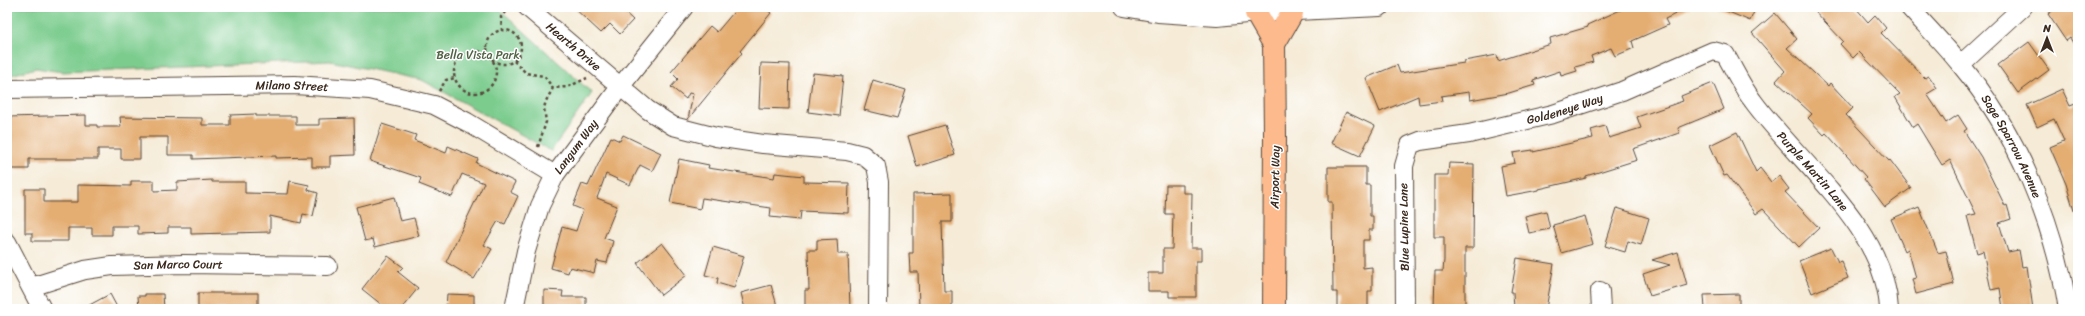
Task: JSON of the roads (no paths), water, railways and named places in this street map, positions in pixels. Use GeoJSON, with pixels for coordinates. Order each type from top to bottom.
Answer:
{"type":"FeatureCollection","features":[{"type":"Feature","properties":{"kind":"main road","name":"Airport Way"},"geometry":{"type":"LineString","coordinates":[[1256,10],[1274,44],[1276,134],[1274,309]]}},
{"type":"Feature","properties":{"kind":"main road"},"geometry":{"type":"LineString","coordinates":[[1274,44],[1292,10]]}},
{"type":"Feature","properties":{"kind":"street","name":"Hearth Drive"},"geometry":{"type":"LineString","coordinates":[[528,7],[648,110],[673,126],[716,137],[763,144],[847,151],[863,155],[876,166],[879,182],[878,309]]}},
{"type":"Feature","properties":{"kind":"street","name":"Langum Way"},"geometry":{"type":"LineString","coordinates":[[514,309],[526,251],[540,206],[555,175],[620,87],[684,7]]}},
{"type":"Feature","properties":{"kind":"street"},"geometry":{"type":"LineString","coordinates":[[1124,7],[1158,13],[1217,17],[1256,10],[1380,7]]}},
{"type":"Feature","properties":{"kind":"street","name":"Sage Sparrow Avenue"},"geometry":{"type":"LineString","coordinates":[[1909,7],[1961,64],[1999,118],[2019,155],[2057,254],[2068,309]]}},
{"type":"Feature","properties":{"kind":"street"},"geometry":{"type":"LineString","coordinates":[[1961,64],[2023,7]]}},
{"type":"Feature","properties":{"kind":"street","name":"Goldeneye Way"},"geometry":{"type":"LineString","coordinates":[[1410,145],[1420,141],[1469,134],[1553,114],[1622,91],[1713,51]]}},
{"type":"Feature","properties":{"kind":"street","name":"Purple Martin Lane"},"geometry":{"type":"LineString","coordinates":[[1713,51],[1725,54],[1753,101],[1852,216],[1880,269],[1888,299],[1889,309]]}},
{"type":"Feature","properties":{"kind":"street","name":"Milano Street"},"geometry":{"type":"LineString","coordinates":[[7,89],[295,85],[370,90],[434,105],[467,122],[555,175]]}},
{"type":"Feature","properties":{"kind":"street","name":"Blue Lupine Lane"},"geometry":{"type":"LineString","coordinates":[[1405,309],[1404,166],[1410,145]]}},
{"type":"Feature","properties":{"kind":"street"},"geometry":{"type":"LineString","coordinates":[[7,242],[42,309]]}},
{"type":"Feature","properties":{"kind":"street","name":"San Marco Court"},"geometry":{"type":"LineString","coordinates":[[31,287],[85,270],[112,266],[184,264],[328,266]]}},
{"type":"Feature","properties":{"kind":"street"},"geometry":{"type":"LineString","coordinates":[[1600,291],[1601,309]]}},
{"type":"Feature","properties":{"kind":"park label","name":"Bella Vista Park"},"geometry":{"type":"Point","coordinates":[478,55]}}]}
